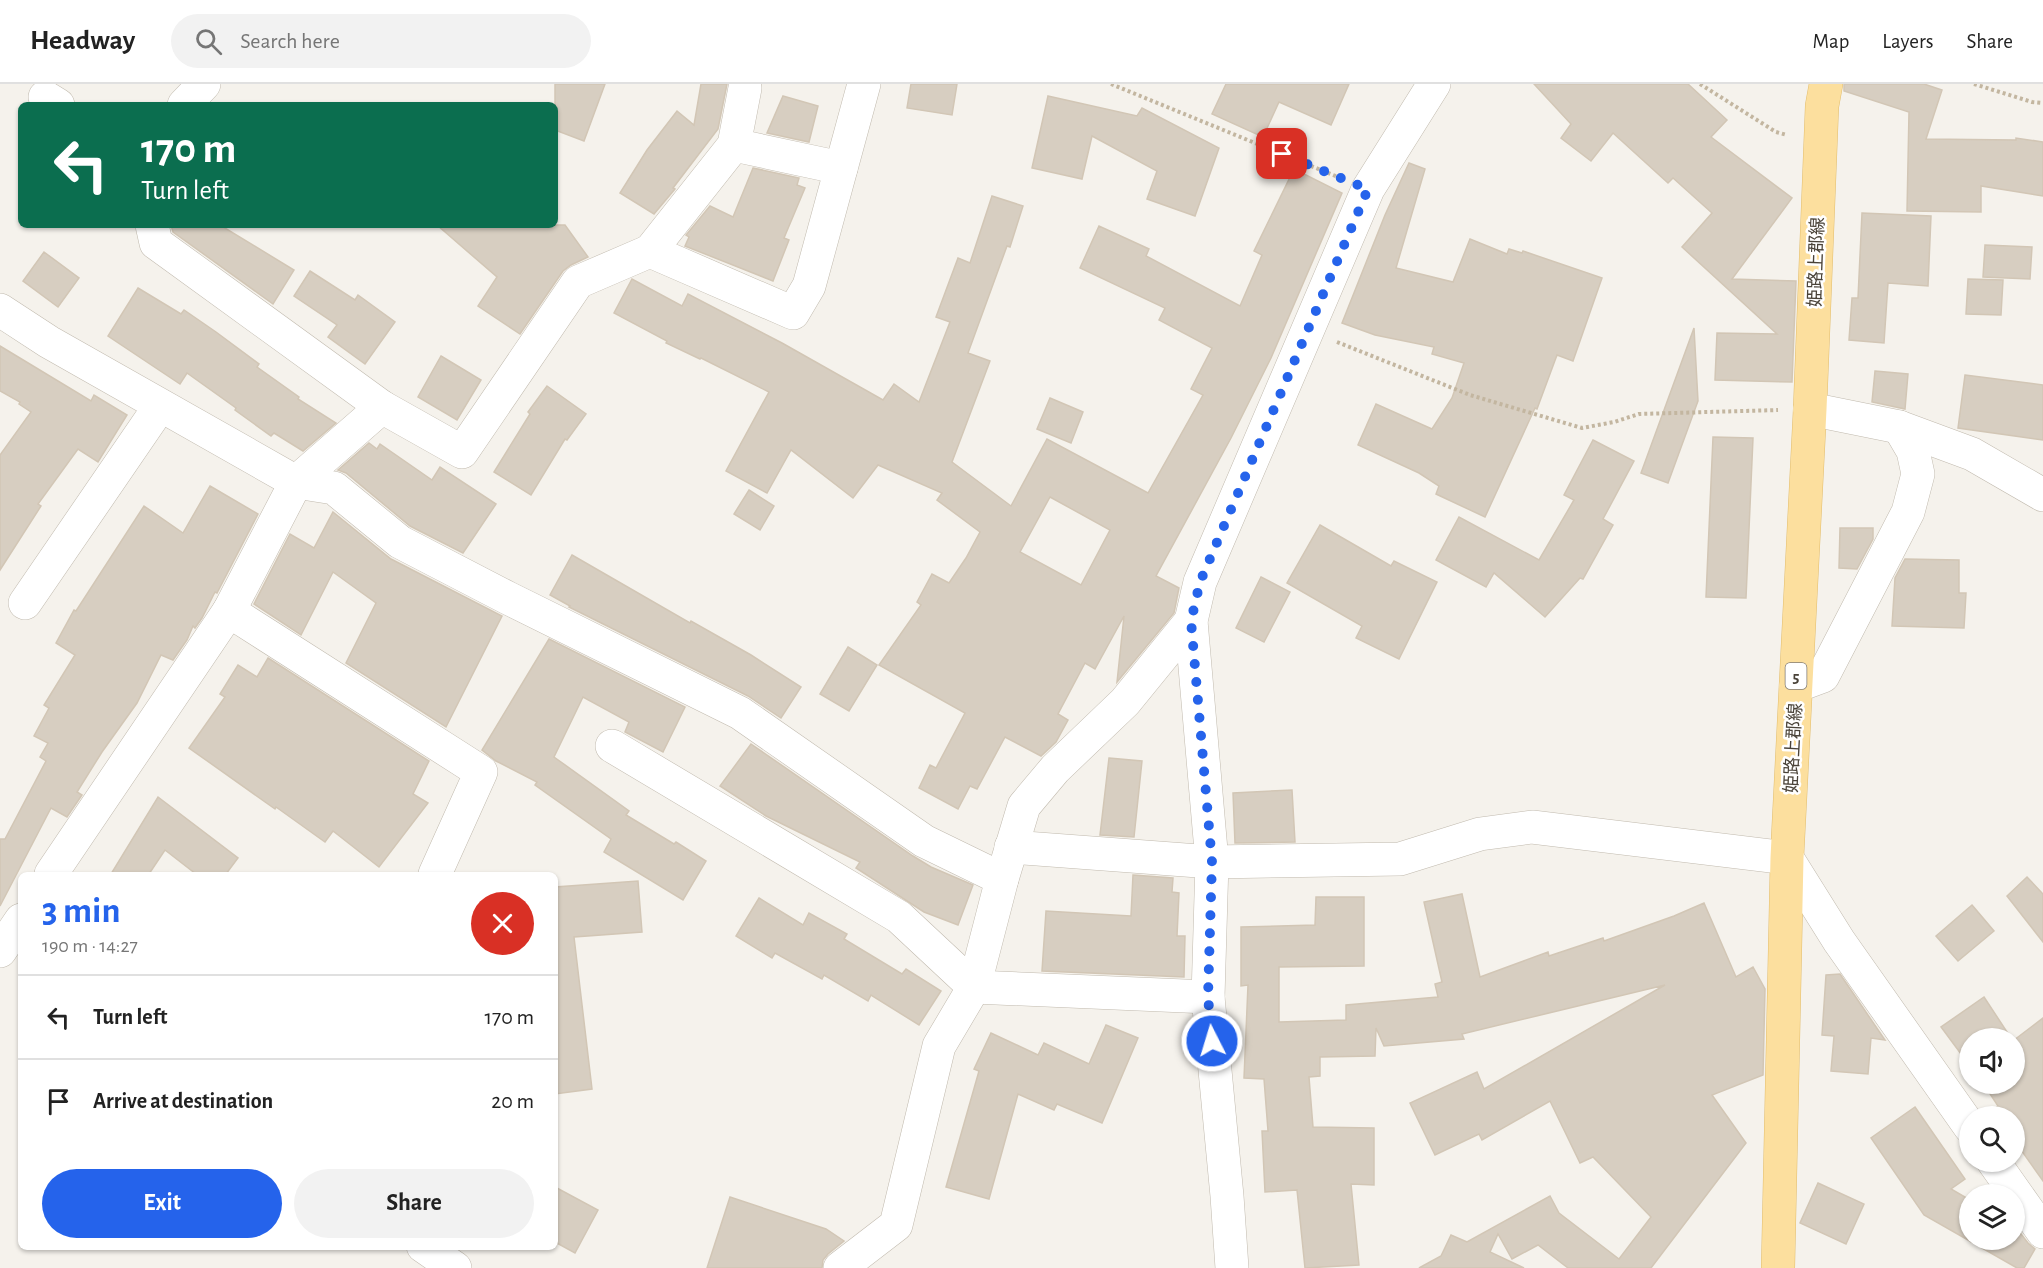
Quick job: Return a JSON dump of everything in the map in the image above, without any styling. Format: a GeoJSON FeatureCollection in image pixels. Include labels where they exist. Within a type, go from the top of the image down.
{"type":"FeatureCollection","features":[{"type":"Feature","properties":{"kind":"main road","name":"姫路上郡線"},"geometry":{"type":"LineString","coordinates":[[1778,1268],[1787,858],[1810,409],[1822,106],[1826,84]]}},
{"type":"Feature","properties":{"kind":"street"},"geometry":{"type":"LineString","coordinates":[[187,102],[204,84]]}},
{"type":"Feature","properties":{"kind":"street"},"geometry":{"type":"LineString","coordinates":[[650,251],[793,313],[809,286],[864,84]]}},
{"type":"Feature","properties":{"kind":"street"},"geometry":{"type":"LineString","coordinates":[[1232,1268],[1208,997],[1212,862],[1191,621],[1200,582],[1368,189],[1434,84]]}},
{"type":"Feature","properties":{"kind":"street"},"geometry":{"type":"LineString","coordinates":[[153,228],[156,243],[382,407],[462,452],[578,282],[650,251],[734,145],[745,88]]}},
{"type":"Feature","properties":{"kind":"street"},"geometry":{"type":"LineString","coordinates":[[734,145],[841,168]]}},
{"type":"Feature","properties":{"kind":"street"},"geometry":{"type":"LineString","coordinates":[[0,310],[49,342],[296,482],[334,488],[400,542],[740,713],[924,841],[1002,879]]}},
{"type":"Feature","properties":{"kind":"street"},"geometry":{"type":"LineString","coordinates":[[25,603],[160,406]]}},
{"type":"Feature","properties":{"kind":"street"},"geometry":{"type":"LineString","coordinates":[[52,872],[229,611],[296,482],[382,407]]}},
{"type":"Feature","properties":{"kind":"street"},"geometry":{"type":"LineString","coordinates":[[1810,409],[1899,427],[1972,454],[2043,495]]}},
{"type":"Feature","properties":{"kind":"street"},"geometry":{"type":"LineString","coordinates":[[1796,686],[1823,676],[1908,512],[1918,474],[1913,451],[1899,427]]}},
{"type":"Feature","properties":{"kind":"street"},"geometry":{"type":"LineString","coordinates":[[229,611],[481,772],[436,872]]}},
{"type":"Feature","properties":{"kind":"street"},"geometry":{"type":"LineString","coordinates":[[840,1268],[896,1225],[939,1046],[974,987],[1024,806],[1055,769],[1125,702],[1191,621]]}},
{"type":"Feature","properties":{"kind":"street"},"geometry":{"type":"LineString","coordinates":[[612,746],[899,916],[974,987],[1208,997]]}},
{"type":"Feature","properties":{"kind":"street"},"geometry":{"type":"LineString","coordinates":[[1011,848],[1212,862],[1400,859],[1480,834],[1532,827],[1787,858],[1839,941],[1959,1111]]}},
{"type":"Feature","properties":{"kind":"street"},"geometry":{"type":"LineString","coordinates":[[0,951],[18,924]]}},
{"type":"Feature","properties":{"kind":"street"},"geometry":{"type":"LineString","coordinates":[[0,956],[18,969]]}},
{"type":"Feature","properties":{"kind":"street"},"geometry":{"type":"LineString","coordinates":[[2001,1172],[2043,1232]]}},
{"type":"Feature","properties":{"kind":"street"},"geometry":{"type":"LineString","coordinates":[[429,1250],[455,1268]]}},
{"type":"Feature","properties":{"kind":"path"},"geometry":{"type":"LineString","coordinates":[[1111,84],[1368,189]]}},
{"type":"Feature","properties":{"kind":"path"},"geometry":{"type":"LineString","coordinates":[[1700,84],[1776,132],[1821,147]]}},
{"type":"Feature","properties":{"kind":"path"},"geometry":{"type":"LineString","coordinates":[[1974,84],[2032,102],[2043,103]]}},
{"type":"Feature","properties":{"kind":"path"},"geometry":{"type":"LineString","coordinates":[[1309,331],[1470,395],[1582,428],[1614,422],[1639,414],[1810,409]]}},
{"type":"Feature","properties":{"kind":"building"},"geometry":{"type":"Polygon","coordinates":[[[555,84],[605,84],[584,141],[558,131],[558,102],[555,102],[555,84]]]}},
{"type":"Feature","properties":{"kind":"building"},"geometry":{"type":"Polygon","coordinates":[[[701,84],[727,84],[718,129],[654,214],[620,193],[647,150],[677,111],[694,125],[701,84]]]}},
{"type":"Feature","properties":{"kind":"building"},"geometry":{"type":"Polygon","coordinates":[[[911,84],[957,84],[952,115],[907,108],[911,84]]]}},
{"type":"Feature","properties":{"kind":"building"},"geometry":{"type":"Polygon","coordinates":[[[1226,84],[1349,84],[1331,125],[1279,102],[1263,137],[1212,114],[1226,84]]]}},
{"type":"Feature","properties":{"kind":"building"},"geometry":{"type":"Polygon","coordinates":[[[1534,84],[1688,84],[1727,120],[1711,137],[1792,198],[1732,279],[1796,281],[1792,382],[1715,380],[1717,333],[1777,334],[1682,247],[1712,213],[1673,178],[1668,183],[1613,133],[1591,161],[1561,138],[1571,124],[1534,84]]]}},
{"type":"Feature","properties":{"kind":"building"},"geometry":{"type":"Polygon","coordinates":[[[1844,84],[1924,84],[1942,90],[1926,139],[2016,140],[2016,138],[2043,142],[2043,196],[1981,186],[1981,212],[1907,211],[1909,112],[1844,91],[1844,84]]]}},
{"type":"Feature","properties":{"kind":"building"},"geometry":{"type":"Polygon","coordinates":[[[783,96],[818,106],[809,142],[767,133],[783,96]]]}},
{"type":"Feature","properties":{"kind":"building"},"geometry":{"type":"Polygon","coordinates":[[[1048,96],[1137,116],[1142,108],[1219,148],[1195,216],[1147,199],[1157,171],[1092,136],[1082,179],[1032,168],[1048,96]]]}},
{"type":"Feature","properties":{"kind":"building"},"geometry":{"type":"Polygon","coordinates":[[[1409,163],[1425,169],[1396,268],[1453,282],[1470,239],[1507,254],[1509,249],[1522,253],[1523,251],[1602,278],[1573,361],[1557,355],[1537,409],[1535,408],[1485,517],[1436,494],[1439,486],[1419,473],[1358,445],[1376,404],[1432,429],[1452,398],[1464,363],[1432,354],[1434,347],[1375,335],[1342,323],[1385,215],[1409,163]]]}},
{"type":"Feature","properties":{"kind":"building"},"geometry":{"type":"Polygon","coordinates":[[[753,168],[799,178],[797,185],[805,188],[784,238],[789,240],[773,281],[685,246],[689,237],[686,235],[710,206],[733,217],[753,168]]]}},
{"type":"Feature","properties":{"kind":"building"},"geometry":{"type":"Polygon","coordinates":[[[1294,169],[1342,193],[1271,358],[1231,438],[1156,576],[1179,588],[1174,613],[1117,682],[1124,616],[1095,669],[1085,663],[1058,714],[1068,720],[1056,742],[1041,756],[1005,737],[977,789],[970,786],[958,809],[919,788],[930,765],[936,768],[965,713],[879,665],[921,605],[917,602],[932,574],[949,583],[980,532],[937,500],[942,493],[878,465],[853,498],[791,450],[767,493],[726,471],[769,392],[666,343],[667,341],[614,313],[632,279],[682,306],[688,294],[782,343],[883,400],[894,384],[919,402],[950,322],[936,317],[958,258],[970,263],[992,196],[1023,206],[1010,247],[1007,246],[968,353],[990,361],[952,462],[1011,506],[1047,439],[1148,493],[1203,395],[1191,389],[1212,348],[1159,320],[1165,308],[1080,268],[1099,226],[1149,249],[1146,256],[1240,306],[1262,255],[1254,251],[1294,169]],[[1050,497],[1020,552],[1081,585],[1110,530],[1050,497]]]}},
{"type":"Feature","properties":{"kind":"building"},"geometry":{"type":"Polygon","coordinates":[[[1862,213],[1931,216],[1928,286],[1888,283],[1884,343],[1849,340],[1852,298],[1858,298],[1862,213]]]}},
{"type":"Feature","properties":{"kind":"building"},"geometry":{"type":"Polygon","coordinates":[[[558,225],[565,225],[588,257],[563,271],[520,334],[478,306],[497,277],[440,228],[558,228],[558,225]]]}},
{"type":"Feature","properties":{"kind":"building"},"geometry":{"type":"Polygon","coordinates":[[[172,228],[225,228],[294,270],[273,304],[173,232],[172,228]]]}},
{"type":"Feature","properties":{"kind":"building"},"geometry":{"type":"Polygon","coordinates":[[[1985,245],[2032,247],[2030,279],[1983,277],[1985,245]]]}},
{"type":"Feature","properties":{"kind":"building"},"geometry":{"type":"Polygon","coordinates":[[[44,252],[79,278],[58,307],[23,281],[44,252]]]}},
{"type":"Feature","properties":{"kind":"building"},"geometry":{"type":"Polygon","coordinates":[[[310,271],[355,300],[358,295],[395,322],[365,364],[328,337],[337,325],[294,296],[310,271]]]}},
{"type":"Feature","properties":{"kind":"building"},"geometry":{"type":"Polygon","coordinates":[[[1968,279],[2003,280],[2001,315],[1966,314],[1968,279]]]}},
{"type":"Feature","properties":{"kind":"building"},"geometry":{"type":"Polygon","coordinates":[[[138,288],[181,314],[184,310],[259,364],[257,367],[299,397],[298,399],[336,423],[303,451],[274,433],[271,436],[187,373],[180,384],[108,336],[138,288]]]}},
{"type":"Feature","properties":{"kind":"building"},"geometry":{"type":"Polygon","coordinates":[[[1694,328],[1698,401],[1668,483],[1641,473],[1694,328]]]}},
{"type":"Feature","properties":{"kind":"building"},"geometry":{"type":"Polygon","coordinates":[[[0,346],[91,401],[94,395],[127,415],[98,462],[78,449],[38,504],[41,506],[0,570],[0,455],[31,412],[19,404],[20,402],[0,391],[0,346]]]}},
{"type":"Feature","properties":{"kind":"building"},"geometry":{"type":"Polygon","coordinates":[[[441,356],[481,380],[457,420],[418,397],[441,356]]]}},
{"type":"Feature","properties":{"kind":"building"},"geometry":{"type":"Polygon","coordinates":[[[1875,371],[1908,374],[1905,409],[1872,402],[1875,371]]]}},
{"type":"Feature","properties":{"kind":"building"},"geometry":{"type":"Polygon","coordinates":[[[1965,375],[2043,385],[2043,440],[1958,428],[1965,375]]]}},
{"type":"Feature","properties":{"kind":"building"},"geometry":{"type":"Polygon","coordinates":[[[547,386],[586,414],[567,440],[565,439],[531,495],[494,472],[530,414],[528,412],[547,386]]]}},
{"type":"Feature","properties":{"kind":"building"},"geometry":{"type":"Polygon","coordinates":[[[1050,398],[1083,412],[1071,443],[1037,429],[1050,398]]]}},
{"type":"Feature","properties":{"kind":"building"},"geometry":{"type":"Polygon","coordinates":[[[1713,437],[1753,438],[1746,598],[1706,597],[1713,437]]]}},
{"type":"Feature","properties":{"kind":"building"},"geometry":{"type":"Polygon","coordinates":[[[1593,440],[1634,461],[1603,519],[1613,525],[1583,579],[1580,578],[1545,617],[1494,573],[1486,587],[1436,560],[1459,517],[1539,560],[1574,500],[1564,495],[1593,440]]]}},
{"type":"Feature","properties":{"kind":"building"},"geometry":{"type":"Polygon","coordinates":[[[369,443],[377,449],[380,444],[432,480],[440,467],[496,504],[463,553],[410,526],[346,473],[338,470],[369,443]]]}},
{"type":"Feature","properties":{"kind":"building"},"geometry":{"type":"Polygon","coordinates":[[[210,486],[258,514],[202,618],[195,628],[193,626],[187,640],[173,660],[161,655],[137,703],[77,792],[82,795],[67,817],[51,808],[0,906],[0,839],[5,839],[46,761],[40,757],[48,743],[34,736],[49,708],[44,705],[75,655],[56,643],[74,610],[76,611],[144,506],[183,533],[210,486]]]}},
{"type":"Feature","properties":{"kind":"building"},"geometry":{"type":"Polygon","coordinates":[[[749,490],[774,506],[760,530],[734,514],[749,490]]]}},
{"type":"Feature","properties":{"kind":"building"},"geometry":{"type":"Polygon","coordinates":[[[333,512],[391,559],[502,616],[446,727],[346,663],[376,603],[333,572],[301,635],[254,604],[290,534],[314,548],[333,512]]]}},
{"type":"Feature","properties":{"kind":"building"},"geometry":{"type":"Polygon","coordinates":[[[1320,525],[1391,566],[1394,561],[1437,582],[1399,659],[1356,638],[1362,626],[1287,583],[1320,525]]]}},
{"type":"Feature","properties":{"kind":"building"},"geometry":{"type":"Polygon","coordinates":[[[1840,528],[1873,528],[1873,539],[1857,569],[1839,568],[1840,528]]]}},
{"type":"Feature","properties":{"kind":"building"},"geometry":{"type":"Polygon","coordinates":[[[572,555],[690,623],[691,621],[751,655],[801,687],[781,718],[748,696],[569,607],[550,595],[572,555]]]}},
{"type":"Feature","properties":{"kind":"building"},"geometry":{"type":"Polygon","coordinates":[[[1905,559],[1959,560],[1959,593],[1966,593],[1964,628],[1892,626],[1895,578],[1905,559]]]}},
{"type":"Feature","properties":{"kind":"building"},"geometry":{"type":"Polygon","coordinates":[[[1261,577],[1290,592],[1264,642],[1236,628],[1261,577]]]}},
{"type":"Feature","properties":{"kind":"building"},"geometry":{"type":"Polygon","coordinates":[[[549,639],[685,707],[663,752],[625,732],[629,722],[583,697],[554,757],[629,811],[626,815],[706,861],[683,900],[604,852],[611,839],[535,785],[537,782],[496,761],[482,750],[549,639]]]}},
{"type":"Feature","properties":{"kind":"building"},"geometry":{"type":"Polygon","coordinates":[[[848,647],[877,665],[849,711],[820,694],[848,647]]]}},
{"type":"Feature","properties":{"kind":"building"},"geometry":{"type":"Polygon","coordinates":[[[268,658],[429,761],[413,794],[428,803],[379,867],[333,831],[325,842],[189,748],[225,697],[220,694],[238,665],[257,677],[268,658]]]}},
{"type":"Feature","properties":{"kind":"building"},"geometry":{"type":"Polygon","coordinates":[[[751,744],[913,856],[931,867],[973,885],[958,925],[924,912],[856,868],[860,862],[766,816],[720,786],[751,744]]]}},
{"type":"Feature","properties":{"kind":"building"},"geometry":{"type":"Polygon","coordinates":[[[1109,758],[1142,761],[1134,837],[1100,835],[1109,758]]]}},
{"type":"Feature","properties":{"kind":"building"},"geometry":{"type":"Polygon","coordinates":[[[1292,790],[1295,842],[1235,843],[1233,793],[1292,790]]]}},
{"type":"Feature","properties":{"kind":"building"},"geometry":{"type":"Polygon","coordinates":[[[158,797],[238,858],[228,872],[193,872],[165,850],[150,872],[112,872],[158,797]]]}},
{"type":"Feature","properties":{"kind":"building"},"geometry":{"type":"Polygon","coordinates":[[[1133,875],[1173,878],[1172,892],[1179,893],[1177,936],[1185,936],[1184,977],[1042,971],[1046,911],[1131,916],[1133,875]]]}},
{"type":"Feature","properties":{"kind":"building"},"geometry":{"type":"Polygon","coordinates":[[[2027,877],[2043,894],[2043,942],[2007,896],[2027,877]]]}},
{"type":"Feature","properties":{"kind":"building"},"geometry":{"type":"Polygon","coordinates":[[[638,881],[642,932],[574,937],[592,1089],[558,1094],[558,887],[638,881]]]}},
{"type":"Feature","properties":{"kind":"building"},"geometry":{"type":"Polygon","coordinates":[[[1462,894],[1480,977],[1548,952],[1549,956],[1603,938],[1604,941],[1704,903],[1736,977],[1753,967],[1765,989],[1763,1075],[1712,1095],[1746,1143],[1651,1268],[1568,1268],[1538,1245],[1512,1259],[1498,1234],[1490,1252],[1524,1268],[1419,1268],[1441,1256],[1451,1235],[1467,1242],[1550,1196],[1559,1213],[1619,1259],[1651,1217],[1593,1157],[1580,1163],[1550,1101],[1482,1140],[1479,1134],[1435,1155],[1410,1103],[1477,1072],[1484,1089],[1665,985],[1462,1034],[1464,1039],[1384,1046],[1376,1028],[1375,1056],[1320,1057],[1320,1076],[1309,1077],[1313,1127],[1374,1128],[1374,1185],[1351,1184],[1359,1265],[1305,1268],[1297,1190],[1265,1192],[1262,1131],[1268,1131],[1264,1079],[1244,1078],[1248,985],[1241,986],[1241,927],[1315,925],[1316,897],[1364,897],[1364,966],[1279,967],[1279,1022],[1346,1020],[1346,1005],[1438,997],[1435,984],[1442,982],[1424,902],[1462,894]]]}},
{"type":"Feature","properties":{"kind":"building"},"geometry":{"type":"Polygon","coordinates":[[[759,898],[803,925],[809,913],[847,934],[844,939],[902,974],[906,969],[941,991],[919,1025],[871,995],[868,1001],[824,975],[822,979],[775,953],[772,958],[736,936],[759,898]]]}},
{"type":"Feature","properties":{"kind":"building"},"geometry":{"type":"Polygon","coordinates":[[[1972,905],[1994,931],[1958,961],[1936,936],[1972,905]]]}},
{"type":"Feature","properties":{"kind":"building"},"geometry":{"type":"Polygon","coordinates":[[[1840,974],[1885,1040],[1871,1038],[1868,1074],[1831,1071],[1834,1036],[1822,1035],[1826,975],[1840,974]]]}},
{"type":"Feature","properties":{"kind":"building"},"geometry":{"type":"Polygon","coordinates":[[[1984,997],[2004,1028],[1959,1028],[1959,1051],[1941,1027],[1984,997]]]}},
{"type":"Feature","properties":{"kind":"building"},"geometry":{"type":"Polygon","coordinates":[[[2043,1018],[2043,1181],[2025,1156],[2025,1106],[1998,1106],[1990,1094],[2025,1094],[2025,1032],[2043,1018]]]}},
{"type":"Feature","properties":{"kind":"building"},"geometry":{"type":"Polygon","coordinates":[[[1106,1025],[1138,1038],[1102,1123],[1057,1104],[1054,1110],[1018,1094],[989,1199],[946,1187],[979,1071],[974,1069],[991,1033],[1038,1055],[1044,1043],[1089,1064],[1106,1025]]]}},
{"type":"Feature","properties":{"kind":"building"},"geometry":{"type":"Polygon","coordinates":[[[1915,1107],[1965,1179],[1951,1189],[1959,1194],[1959,1235],[1924,1215],[1871,1138],[1915,1107]]]}},
{"type":"Feature","properties":{"kind":"building"},"geometry":{"type":"Polygon","coordinates":[[[1818,1183],[1864,1204],[1846,1244],[1800,1223],[1818,1183]]]}},
{"type":"Feature","properties":{"kind":"building"},"geometry":{"type":"Polygon","coordinates":[[[558,1189],[598,1210],[575,1253],[558,1244],[558,1189]]]}},
{"type":"Feature","properties":{"kind":"building"},"geometry":{"type":"Polygon","coordinates":[[[730,1197],[826,1229],[844,1241],[823,1260],[822,1268],[707,1268],[730,1197]]]}},
{"type":"Feature","properties":{"kind":"building"},"geometry":{"type":"Polygon","coordinates":[[[2025,1239],[2035,1249],[2024,1268],[2017,1268],[1985,1250],[2025,1250],[2025,1239]]]}},
{"type":"Feature","properties":{"kind":"route"},"geometry":{"type":"LineString","coordinates":[[1212,1041],[1208,997],[1212,862],[1191,621],[1200,582],[1368,189],[1282,154]]}}]}
